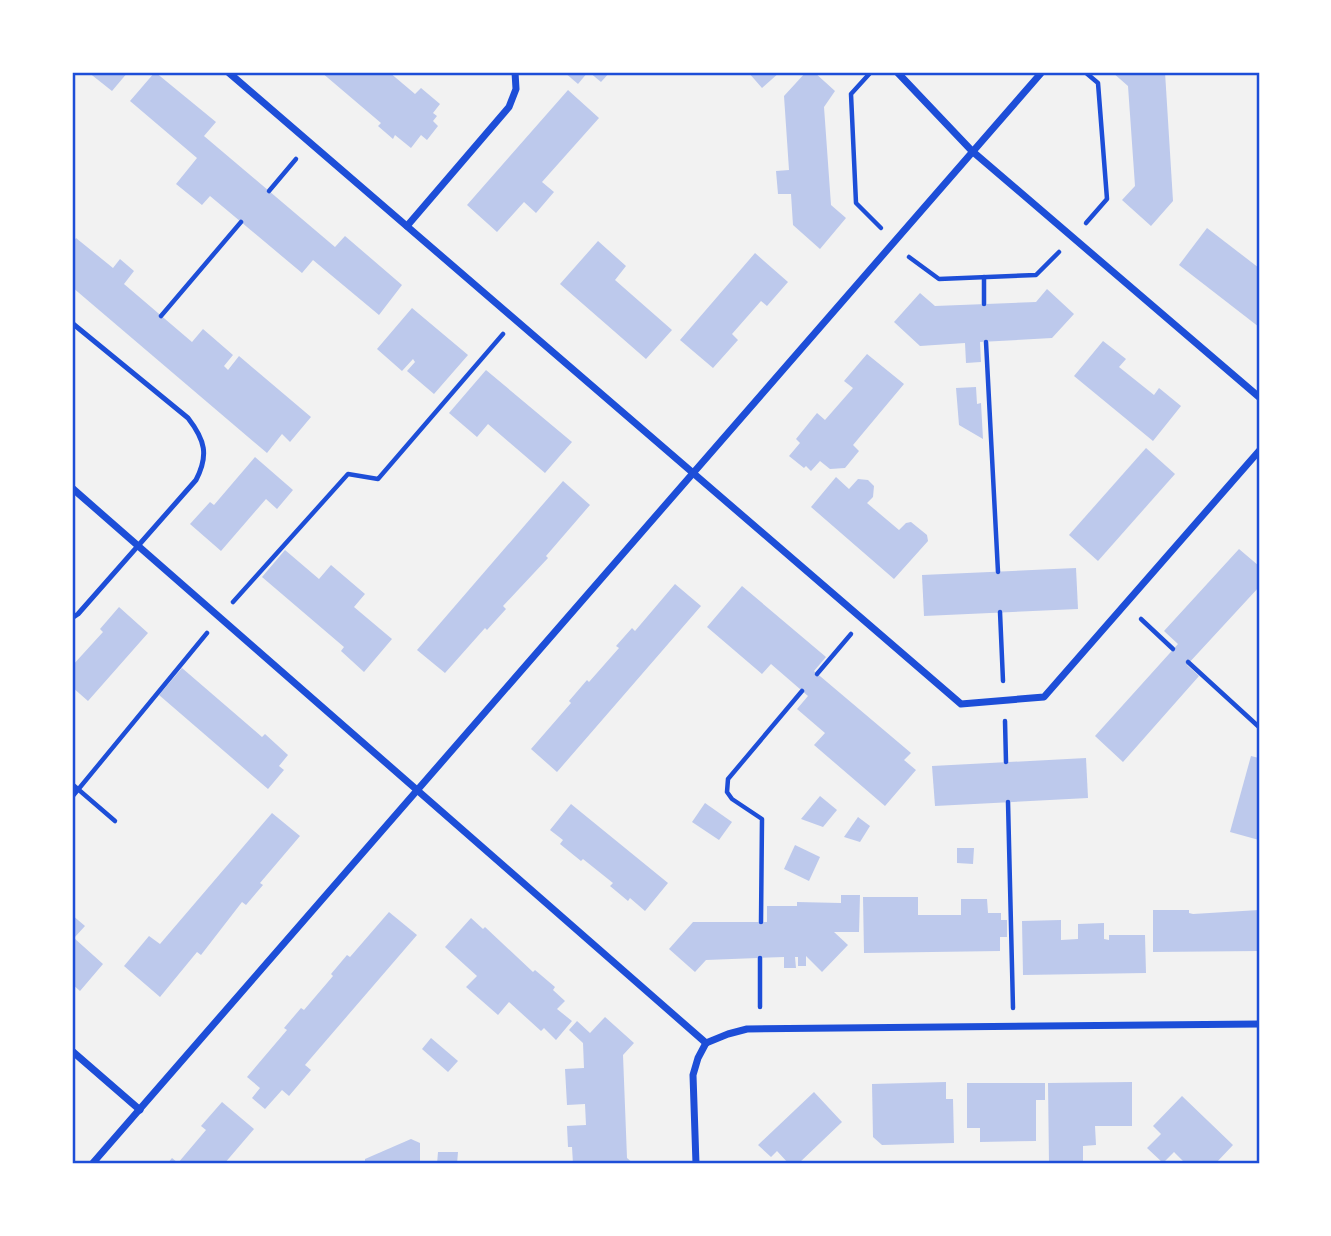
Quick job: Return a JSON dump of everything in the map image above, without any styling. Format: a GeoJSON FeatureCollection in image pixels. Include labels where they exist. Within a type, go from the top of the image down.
{"type":"FeatureCollection","features":[{"type":"Feature","properties":{"kind":"street"},"geometry":{"type":"LineString","coordinates":[[228,72],[961,704],[1044,697],[1259,451]]}},
{"type":"Feature","properties":{"kind":"street"},"geometry":{"type":"LineString","coordinates":[[407,226],[509,107],[516,89],[515,72]]}},
{"type":"Feature","properties":{"kind":"street"},"geometry":{"type":"LineString","coordinates":[[897,72],[972,151],[1259,397]]}},
{"type":"Feature","properties":{"kind":"street"},"geometry":{"type":"LineString","coordinates":[[92,1164],[1042,72]]}},
{"type":"Feature","properties":{"kind":"street"},"geometry":{"type":"LineString","coordinates":[[72,488],[706,1043]]}},
{"type":"Feature","properties":{"kind":"street"},"geometry":{"type":"LineString","coordinates":[[696,1164],[693,1075],[706,1043],[728,1034],[759,1029],[1259,1024]]}},
{"type":"Feature","properties":{"kind":"street"},"geometry":{"type":"LineString","coordinates":[[72,1051],[140,1111]]}},
{"type":"Feature","properties":{"kind":"lane"},"geometry":{"type":"LineString","coordinates":[[72,323],[188,418],[199,432],[204,446],[203,465],[196,480],[72,618]]}},
{"type":"Feature","properties":{"kind":"path"},"geometry":{"type":"LineString","coordinates":[[871,72],[851,94],[856,203],[893,242],[939,279],[1036,275],[1074,238],[1107,199],[1098,83],[1085,72]]}},
{"type":"Feature","properties":{"kind":"path"},"geometry":{"type":"LineString","coordinates":[[269,191],[311,143]]}},
{"type":"Feature","properties":{"kind":"path"},"geometry":{"type":"LineString","coordinates":[[161,316],[241,222]]}},
{"type":"Feature","properties":{"kind":"path"},"geometry":{"type":"LineString","coordinates":[[984,277],[984,304]]}},
{"type":"Feature","properties":{"kind":"path"},"geometry":{"type":"LineString","coordinates":[[72,797],[220,617],[348,474],[378,479],[515,320]]}},
{"type":"Feature","properties":{"kind":"path"},"geometry":{"type":"LineString","coordinates":[[986,342],[998,572]]}},
{"type":"Feature","properties":{"kind":"path"},"geometry":{"type":"LineString","coordinates":[[1125,605],[1173,649]]}},
{"type":"Feature","properties":{"kind":"path"},"geometry":{"type":"LineString","coordinates":[[1000,612],[1006,762]]}},
{"type":"Feature","properties":{"kind":"path"},"geometry":{"type":"LineString","coordinates":[[817,674],[852,634]]}},
{"type":"Feature","properties":{"kind":"path"},"geometry":{"type":"LineString","coordinates":[[1188,663],[1259,727]]}},
{"type":"Feature","properties":{"kind":"path"},"geometry":{"type":"LineString","coordinates":[[761,922],[762,819],[732,799],[727,792],[728,779],[802,691]]}},
{"type":"Feature","properties":{"kind":"path"},"geometry":{"type":"LineString","coordinates":[[72,784],[115,821]]}},
{"type":"Feature","properties":{"kind":"path"},"geometry":{"type":"LineString","coordinates":[[1008,802],[1013,1026]]}},
{"type":"Feature","properties":{"kind":"path"},"geometry":{"type":"LineString","coordinates":[[759,1029],[760,958]]}},
{"type":"Feature","properties":{"kind":"building"},"geometry":{"type":"Polygon","coordinates":[[[88,72],[128,72],[112,91],[88,72]]]}},
{"type":"Feature","properties":{"kind":"building"},"geometry":{"type":"Polygon","coordinates":[[[155,72],[216,122],[204,136],[335,247],[345,236],[402,285],[379,315],[313,260],[302,273],[210,196],[202,205],[176,184],[197,158],[130,101],[155,72]]]}},
{"type":"Feature","properties":{"kind":"building"},"geometry":{"type":"Polygon","coordinates":[[[321,72],[389,72],[415,94],[421,88],[440,104],[433,113],[437,116],[433,121],[438,126],[427,140],[421,135],[411,148],[395,135],[393,139],[378,126],[381,123],[321,72]]]}},
{"type":"Feature","properties":{"kind":"building"},"geometry":{"type":"Polygon","coordinates":[[[564,72],[588,72],[578,84],[564,72]]]}},
{"type":"Feature","properties":{"kind":"building"},"geometry":{"type":"Polygon","coordinates":[[[589,72],[610,72],[601,82],[589,72]]]}},
{"type":"Feature","properties":{"kind":"building"},"geometry":{"type":"Polygon","coordinates":[[[748,72],[780,72],[762,88],[748,72]]]}},
{"type":"Feature","properties":{"kind":"building"},"geometry":{"type":"Polygon","coordinates":[[[806,72],[814,72],[835,91],[824,107],[831,205],[846,218],[820,249],[793,225],[791,194],[778,194],[776,171],[789,170],[784,96],[806,72]]]}},
{"type":"Feature","properties":{"kind":"building"},"geometry":{"type":"Polygon","coordinates":[[[1112,72],[1165,72],[1173,201],[1151,226],[1122,200],[1135,186],[1128,86],[1112,72]]]}},
{"type":"Feature","properties":{"kind":"building"},"geometry":{"type":"Polygon","coordinates":[[[568,90],[599,118],[542,182],[554,192],[536,213],[524,202],[497,232],[467,205],[568,90]]]}},
{"type":"Feature","properties":{"kind":"building"},"geometry":{"type":"Polygon","coordinates":[[[1207,228],[1259,268],[1259,327],[1179,265],[1207,228]]]}},
{"type":"Feature","properties":{"kind":"building"},"geometry":{"type":"Polygon","coordinates":[[[72,238],[74,241],[76,238],[113,268],[120,259],[134,271],[124,284],[192,342],[203,329],[233,355],[224,366],[228,370],[239,356],[311,417],[290,442],[282,434],[267,453],[72,287],[72,238]]]}},
{"type":"Feature","properties":{"kind":"building"},"geometry":{"type":"Polygon","coordinates":[[[598,241],[626,266],[615,280],[672,330],[646,359],[560,284],[598,241]]]}},
{"type":"Feature","properties":{"kind":"building"},"geometry":{"type":"Polygon","coordinates":[[[755,253],[788,282],[767,306],[761,301],[732,334],[738,340],[713,368],[680,340],[755,253]]]}},
{"type":"Feature","properties":{"kind":"building"},"geometry":{"type":"Polygon","coordinates":[[[1047,289],[1074,314],[1052,338],[980,342],[981,362],[966,363],[965,343],[920,346],[894,322],[920,293],[935,306],[1036,302],[1047,289]]]}},
{"type":"Feature","properties":{"kind":"building"},"geometry":{"type":"Polygon","coordinates":[[[412,308],[468,355],[434,394],[407,371],[415,362],[413,359],[402,371],[377,349],[412,308]]]}},
{"type":"Feature","properties":{"kind":"building"},"geometry":{"type":"Polygon","coordinates":[[[1103,341],[1126,359],[1119,367],[1154,395],[1159,388],[1181,406],[1153,441],[1074,376],[1103,341]]]}},
{"type":"Feature","properties":{"kind":"building"},"geometry":{"type":"Polygon","coordinates":[[[867,354],[904,384],[853,445],[859,451],[845,468],[830,469],[820,461],[811,471],[806,466],[804,468],[789,456],[800,443],[796,439],[817,413],[825,420],[853,388],[844,381],[867,354]]]}},
{"type":"Feature","properties":{"kind":"building"},"geometry":{"type":"Polygon","coordinates":[[[486,370],[572,442],[545,473],[488,424],[477,437],[449,413],[486,370]]]}},
{"type":"Feature","properties":{"kind":"building"},"geometry":{"type":"Polygon","coordinates":[[[976,387],[977,404],[981,403],[983,439],[959,425],[956,388],[976,387]]]}},
{"type":"Feature","properties":{"kind":"building"},"geometry":{"type":"Polygon","coordinates":[[[1146,448],[1175,474],[1098,561],[1069,535],[1146,448]]]}},
{"type":"Feature","properties":{"kind":"building"},"geometry":{"type":"Polygon","coordinates":[[[255,457],[293,490],[277,509],[266,499],[221,551],[190,524],[210,502],[214,505],[255,457]]]}},
{"type":"Feature","properties":{"kind":"building"},"geometry":{"type":"Polygon","coordinates":[[[836,477],[849,489],[858,479],[868,480],[874,486],[873,497],[867,503],[899,530],[911,522],[927,535],[928,541],[894,579],[811,507],[836,477]]]}},
{"type":"Feature","properties":{"kind":"building"},"geometry":{"type":"Polygon","coordinates":[[[563,481],[590,505],[546,556],[548,558],[503,606],[506,609],[445,673],[417,650],[563,481]]]}},
{"type":"Feature","properties":{"kind":"building"},"geometry":{"type":"Polygon","coordinates":[[[1239,549],[1259,566],[1259,587],[1187,665],[1199,676],[1123,762],[1095,736],[1178,644],[1164,631],[1239,549]]]}},
{"type":"Feature","properties":{"kind":"building"},"geometry":{"type":"Polygon","coordinates":[[[285,550],[319,579],[331,565],[365,594],[354,607],[392,639],[364,672],[341,651],[344,647],[262,577],[285,550]]]}},
{"type":"Feature","properties":{"kind":"building"},"geometry":{"type":"Polygon","coordinates":[[[1076,568],[1078,609],[924,616],[922,575],[1076,568]]]}},
{"type":"Feature","properties":{"kind":"building"},"geometry":{"type":"Polygon","coordinates":[[[675,584],[701,606],[557,772],[531,749],[587,680],[589,682],[619,648],[616,646],[632,628],[635,631],[675,584]]]}},
{"type":"Feature","properties":{"kind":"building"},"geometry":{"type":"Polygon","coordinates":[[[742,586],[826,657],[814,671],[911,753],[904,760],[916,770],[885,806],[814,745],[825,733],[797,709],[808,696],[771,664],[762,674],[707,627],[742,586]]]}},
{"type":"Feature","properties":{"kind":"building"},"geometry":{"type":"Polygon","coordinates":[[[119,607],[148,633],[88,701],[72,687],[72,666],[103,632],[100,629],[119,607]]]}},
{"type":"Feature","properties":{"kind":"building"},"geometry":{"type":"Polygon","coordinates":[[[182,668],[262,737],[265,734],[288,755],[279,766],[284,770],[268,789],[159,695],[182,668]]]}},
{"type":"Feature","properties":{"kind":"building"},"geometry":{"type":"Polygon","coordinates":[[[1251,756],[1259,758],[1259,840],[1230,832],[1251,756]]]}},
{"type":"Feature","properties":{"kind":"building"},"geometry":{"type":"Polygon","coordinates":[[[1086,758],[1088,798],[935,806],[932,766],[1086,758]]]}},
{"type":"Feature","properties":{"kind":"building"},"geometry":{"type":"Polygon","coordinates":[[[820,796],[837,810],[823,827],[801,819],[820,796]]]}},
{"type":"Feature","properties":{"kind":"building"},"geometry":{"type":"Polygon","coordinates":[[[705,803],[732,822],[719,840],[692,822],[705,803]]]}},
{"type":"Feature","properties":{"kind":"building"},"geometry":{"type":"Polygon","coordinates":[[[571,804],[668,883],[645,911],[630,898],[628,901],[610,886],[613,883],[560,844],[563,840],[550,830],[571,804]]]}},
{"type":"Feature","properties":{"kind":"building"},"geometry":{"type":"Polygon","coordinates":[[[272,813],[300,836],[260,883],[263,885],[246,905],[242,902],[201,955],[197,952],[160,997],[124,966],[149,936],[160,944],[272,813]]]}},
{"type":"Feature","properties":{"kind":"building"},"geometry":{"type":"Polygon","coordinates":[[[858,817],[870,826],[860,842],[844,837],[858,817]]]}},
{"type":"Feature","properties":{"kind":"building"},"geometry":{"type":"Polygon","coordinates":[[[795,845],[820,857],[809,881],[784,869],[795,845]]]}},
{"type":"Feature","properties":{"kind":"building"},"geometry":{"type":"Polygon","coordinates":[[[957,848],[974,848],[973,864],[957,863],[957,848]]]}},
{"type":"Feature","properties":{"kind":"building"},"geometry":{"type":"Polygon","coordinates":[[[841,895],[860,895],[859,932],[834,932],[848,945],[822,972],[806,956],[806,966],[798,966],[798,957],[795,957],[796,968],[784,968],[784,957],[706,960],[695,972],[669,949],[693,922],[767,922],[767,906],[797,906],[797,902],[841,903],[841,895]]]}},
{"type":"Feature","properties":{"kind":"building"},"geometry":{"type":"Polygon","coordinates":[[[863,897],[918,897],[918,915],[961,915],[961,899],[987,899],[988,913],[1001,913],[1001,920],[1007,920],[1007,937],[1000,937],[1000,951],[864,953],[863,897]]]}},
{"type":"Feature","properties":{"kind":"building"},"geometry":{"type":"Polygon","coordinates":[[[1153,910],[1189,910],[1189,913],[1193,914],[1259,910],[1259,951],[1153,952],[1153,910]]]}},
{"type":"Feature","properties":{"kind":"building"},"geometry":{"type":"Polygon","coordinates":[[[389,912],[417,935],[305,1065],[311,1070],[289,1096],[282,1090],[265,1109],[252,1098],[260,1088],[247,1077],[287,1030],[284,1028],[301,1008],[304,1010],[347,955],[350,957],[389,912]]]}},
{"type":"Feature","properties":{"kind":"building"},"geometry":{"type":"Polygon","coordinates":[[[72,915],[85,926],[74,938],[103,964],[80,991],[72,984],[72,915]]]}},
{"type":"Feature","properties":{"kind":"building"},"geometry":{"type":"Polygon","coordinates":[[[471,918],[483,929],[485,927],[533,972],[535,970],[555,987],[553,990],[565,1001],[557,1009],[572,1021],[556,1040],[544,1028],[541,1031],[509,1002],[498,1015],[466,987],[477,976],[445,947],[471,918]]]}},
{"type":"Feature","properties":{"kind":"building"},"geometry":{"type":"Polygon","coordinates":[[[1061,920],[1061,940],[1078,939],[1078,924],[1104,923],[1104,939],[1109,940],[1109,935],[1145,935],[1146,973],[1023,975],[1022,921],[1061,920]]]}},
{"type":"Feature","properties":{"kind":"building"},"geometry":{"type":"Polygon","coordinates":[[[605,1017],[634,1043],[623,1055],[627,1158],[634,1164],[573,1164],[572,1147],[568,1147],[567,1126],[586,1125],[585,1104],[567,1105],[565,1069],[584,1068],[583,1043],[569,1030],[577,1021],[590,1033],[605,1017]]]}},
{"type":"Feature","properties":{"kind":"building"},"geometry":{"type":"Polygon","coordinates":[[[431,1038],[458,1061],[448,1072],[422,1049],[431,1038]]]}},
{"type":"Feature","properties":{"kind":"building"},"geometry":{"type":"Polygon","coordinates":[[[946,1082],[946,1099],[953,1099],[954,1143],[882,1145],[873,1137],[872,1084],[946,1082]]]}},
{"type":"Feature","properties":{"kind":"building"},"geometry":{"type":"Polygon","coordinates":[[[1132,1082],[1132,1126],[1095,1126],[1096,1145],[1083,1146],[1083,1164],[1049,1164],[1048,1083],[1132,1082]]]}},
{"type":"Feature","properties":{"kind":"building"},"geometry":{"type":"Polygon","coordinates":[[[967,1083],[1045,1083],[1045,1100],[1036,1100],[1036,1141],[980,1142],[980,1128],[967,1128],[967,1083]]]}},
{"type":"Feature","properties":{"kind":"building"},"geometry":{"type":"Polygon","coordinates":[[[814,1092],[842,1122],[798,1164],[789,1164],[777,1151],[771,1157],[758,1145],[814,1092]]]}},
{"type":"Feature","properties":{"kind":"building"},"geometry":{"type":"Polygon","coordinates":[[[1182,1096],[1233,1145],[1215,1164],[1186,1164],[1174,1152],[1163,1163],[1147,1148],[1161,1134],[1153,1126],[1182,1096]]]}},
{"type":"Feature","properties":{"kind":"building"},"geometry":{"type":"Polygon","coordinates":[[[222,1102],[254,1129],[224,1164],[167,1164],[172,1158],[178,1163],[206,1130],[201,1126],[222,1102]]]}},
{"type":"Feature","properties":{"kind":"building"},"geometry":{"type":"Polygon","coordinates":[[[411,1139],[420,1143],[420,1164],[365,1164],[365,1159],[411,1139]]]}},
{"type":"Feature","properties":{"kind":"building"},"geometry":{"type":"Polygon","coordinates":[[[438,1152],[458,1152],[457,1164],[437,1164],[438,1152]]]}}]}
